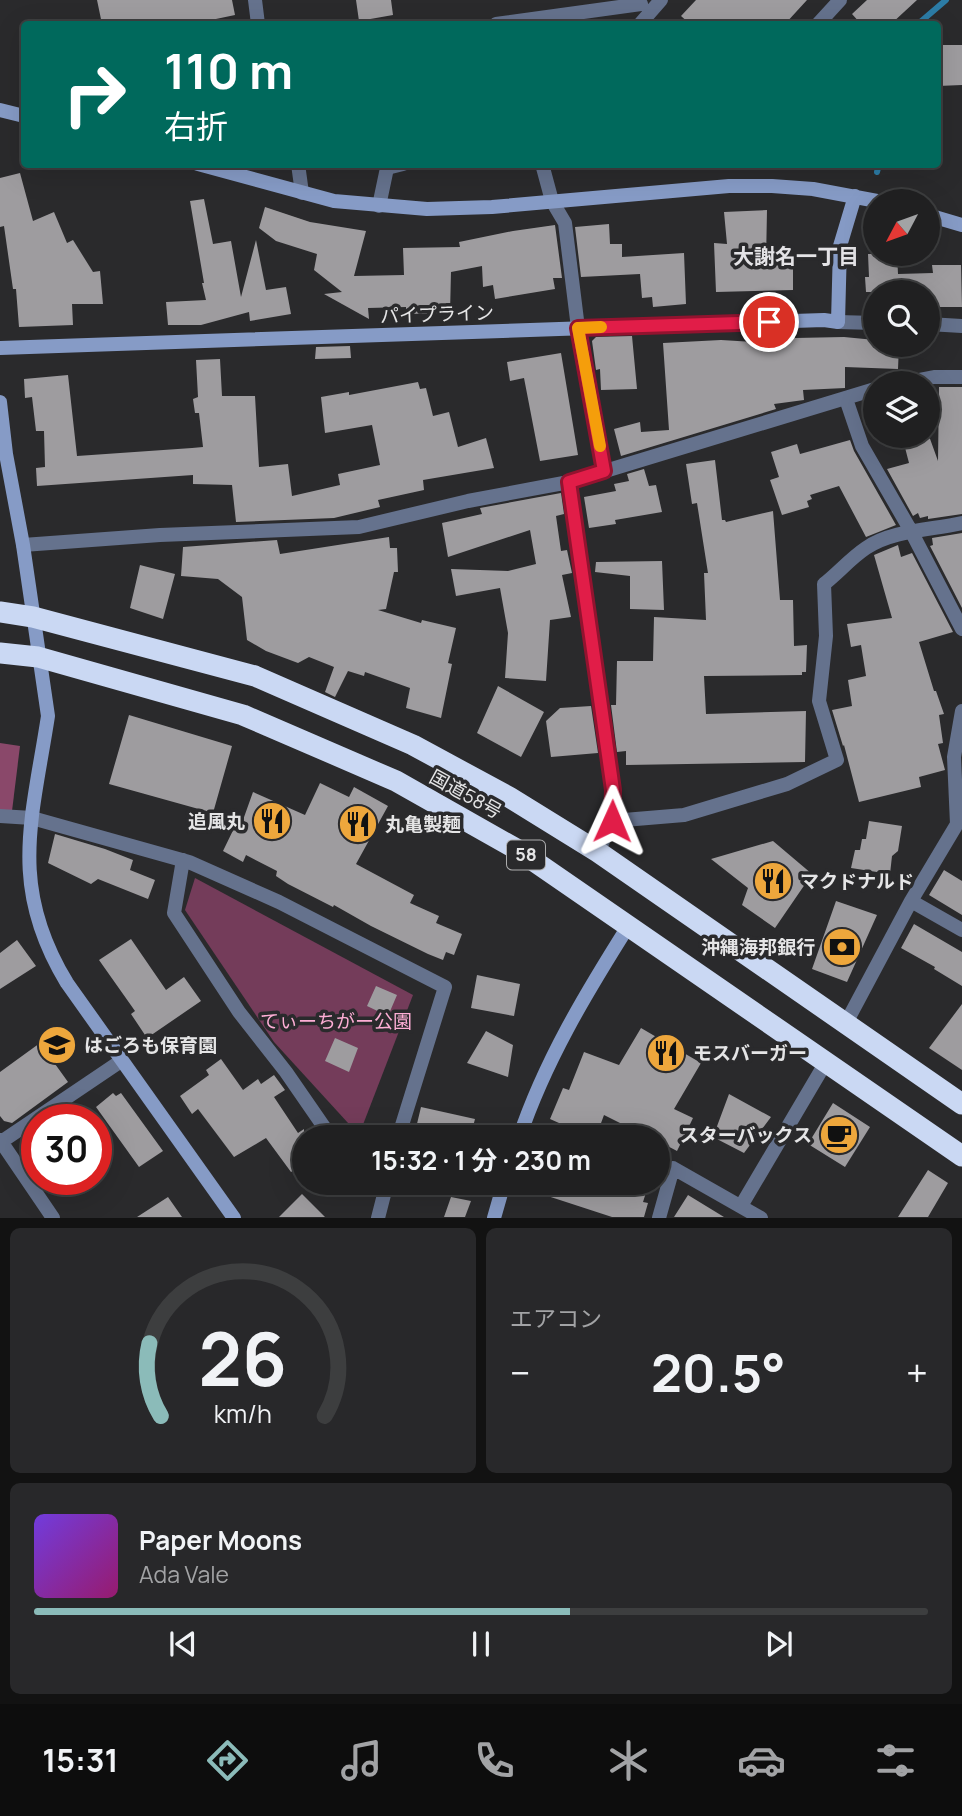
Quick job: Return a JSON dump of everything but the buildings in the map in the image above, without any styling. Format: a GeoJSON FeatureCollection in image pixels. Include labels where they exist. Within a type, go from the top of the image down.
{"type":"FeatureCollection","features":[{"type":"Feature","properties":{"kind":"highway","name":"国道58号"},"geometry":{"type":"LineString","coordinates":[[0,612],[33,617],[255,676],[413,745],[509,797],[598,852],[962,1104]]}},
{"type":"Feature","properties":{"kind":"highway","name":"国道58号"},"geometry":{"type":"LineString","coordinates":[[0,653],[38,657],[243,715],[396,781],[518,850],[962,1156]]}},
{"type":"Feature","properties":{"kind":"street"},"geometry":{"type":"LineString","coordinates":[[253,21],[255,0]]}},
{"type":"Feature","properties":{"kind":"street"},"geometry":{"type":"LineString","coordinates":[[642,21],[661,0]]}},
{"type":"Feature","properties":{"kind":"street"},"geometry":{"type":"LineString","coordinates":[[820,21],[841,0]]}},
{"type":"Feature","properties":{"kind":"street"},"geometry":{"type":"LineString","coordinates":[[516,21],[641,2],[639,21]]}},
{"type":"Feature","properties":{"kind":"street"},"geometry":{"type":"LineString","coordinates":[[0,110],[21,115]]}},
{"type":"Feature","properties":{"kind":"street"},"geometry":{"type":"LineString","coordinates":[[212,168],[334,201],[427,209],[492,207],[729,186],[772,186],[863,198]]}},
{"type":"Feature","properties":{"kind":"street"},"geometry":{"type":"LineString","coordinates":[[299,168],[302,193]]}},
{"type":"Feature","properties":{"kind":"street"},"geometry":{"type":"LineString","coordinates":[[379,206],[387,168]]}},
{"type":"Feature","properties":{"kind":"street"},"geometry":{"type":"LineString","coordinates":[[543,168],[552,201],[565,223],[578,328],[604,471]]}},
{"type":"Feature","properties":{"kind":"street"},"geometry":{"type":"LineString","coordinates":[[838,322],[840,247],[855,196]]}},
{"type":"Feature","properties":{"kind":"street"},"geometry":{"type":"LineString","coordinates":[[940,219],[962,225]]}},
{"type":"Feature","properties":{"kind":"street","name":"パイプライン"},"geometry":{"type":"LineString","coordinates":[[0,348],[824,320],[863,323]]}},
{"type":"Feature","properties":{"kind":"street"},"geometry":{"type":"LineString","coordinates":[[940,325],[962,326]]}},
{"type":"Feature","properties":{"kind":"street"},"geometry":{"type":"LineString","coordinates":[[940,377],[962,377]]}},
{"type":"Feature","properties":{"kind":"street"},"geometry":{"type":"LineString","coordinates":[[23,545],[160,535],[359,527],[468,501],[569,482],[846,399],[863,391]]}},
{"type":"Feature","properties":{"kind":"street"},"geometry":{"type":"LineString","coordinates":[[846,399],[862,446],[911,531],[962,629]]}},
{"type":"Feature","properties":{"kind":"street"},"geometry":{"type":"LineString","coordinates":[[0,402],[48,716],[28,859],[30,890],[37,923],[55,964],[121,1061],[234,1217]]}},
{"type":"Feature","properties":{"kind":"street"},"geometry":{"type":"LineString","coordinates":[[569,482],[613,790],[612,821],[598,852]]}},
{"type":"Feature","properties":{"kind":"street"},"geometry":{"type":"LineString","coordinates":[[612,821],[684,815],[787,784],[837,760],[819,701],[826,636],[824,584],[868,547],[911,531],[962,523]]}},
{"type":"Feature","properties":{"kind":"street"},"geometry":{"type":"LineString","coordinates":[[846,1023],[911,901],[959,822],[954,758],[962,711]]}},
{"type":"Feature","properties":{"kind":"street"},"geometry":{"type":"LineString","coordinates":[[0,816],[32,818],[183,860],[279,902],[444,987],[402,1125]]}},
{"type":"Feature","properties":{"kind":"street"},"geometry":{"type":"LineString","coordinates":[[183,860],[174,913],[239,1012],[286,1072],[322,1125]]}},
{"type":"Feature","properties":{"kind":"street"},"geometry":{"type":"LineString","coordinates":[[911,901],[962,930]]}},
{"type":"Feature","properties":{"kind":"street"},"geometry":{"type":"LineString","coordinates":[[524,1125],[543,1074],[572,1017],[629,925]]}},
{"type":"Feature","properties":{"kind":"street"},"geometry":{"type":"LineString","coordinates":[[53,1217],[1,1141],[121,1061]]}},
{"type":"Feature","properties":{"kind":"street"},"geometry":{"type":"LineString","coordinates":[[741,1206],[826,1062]]}},
{"type":"Feature","properties":{"kind":"street"},"geometry":{"type":"LineString","coordinates":[[659,1217],[673,1168],[761,1217]]}},
{"type":"Feature","properties":{"kind":"street"},"geometry":{"type":"LineString","coordinates":[[378,1217],[384,1195]]}},
{"type":"Feature","properties":{"kind":"street"},"geometry":{"type":"LineString","coordinates":[[494,1217],[500,1195]]}},
{"type":"Feature","properties":{"kind":"green space","name":"てぃーちがー公園"},"geometry":{"type":"Polygon","coordinates":[[[195,878],[413,995],[363,1125],[350,1125],[274,1042],[185,910],[195,878]]]}},
{"type":"Feature","properties":{"kind":"shaded area"},"geometry":{"type":"Polygon","coordinates":[[[0,743],[20,746],[12,811],[0,810],[0,743]]]}},
{"type":"Feature","properties":{"kind":"waterway"},"geometry":{"type":"LineString","coordinates":[[922,21],[946,0]]}},
{"type":"Feature","properties":{"kind":"waterway"},"geometry":{"type":"LineString","coordinates":[[877,172],[878,168]]}},
{"type":"Feature","properties":{"kind":"slow traffic"},"geometry":{"type":"LineString","coordinates":[[600,446],[578,328],[601,327]]}},
{"type":"Feature","properties":{"kind":"place","name":"追風丸"},"geometry":{"type":"Point","coordinates":[272,821]}},
{"type":"Feature","properties":{"kind":"place","name":"丸亀製麺"},"geometry":{"type":"Point","coordinates":[358,824]}},
{"type":"Feature","properties":{"kind":"place","name":"マクドナルド"},"geometry":{"type":"Point","coordinates":[773,881]}},
{"type":"Feature","properties":{"kind":"place","name":"沖縄海邦銀行"},"geometry":{"type":"Point","coordinates":[842,947]}},
{"type":"Feature","properties":{"kind":"place","name":"はごろも保育園"},"geometry":{"type":"Point","coordinates":[57,1045]}},
{"type":"Feature","properties":{"kind":"place","name":"モスバーガー"},"geometry":{"type":"Point","coordinates":[666,1053]}},
{"type":"Feature","properties":{"kind":"place","name":"スターバックス"},"geometry":{"type":"Point","coordinates":[839,1135]}},
{"type":"Feature","properties":{"kind":"district","name":"大謝名一丁目"},"geometry":{"type":"Point","coordinates":[796,257]}},
{"type":"Feature","properties":{"kind":"route"},"geometry":{"type":"LineString","coordinates":[[612,821],[613,790],[569,482],[604,471],[578,328],[769,322]]}}]}
